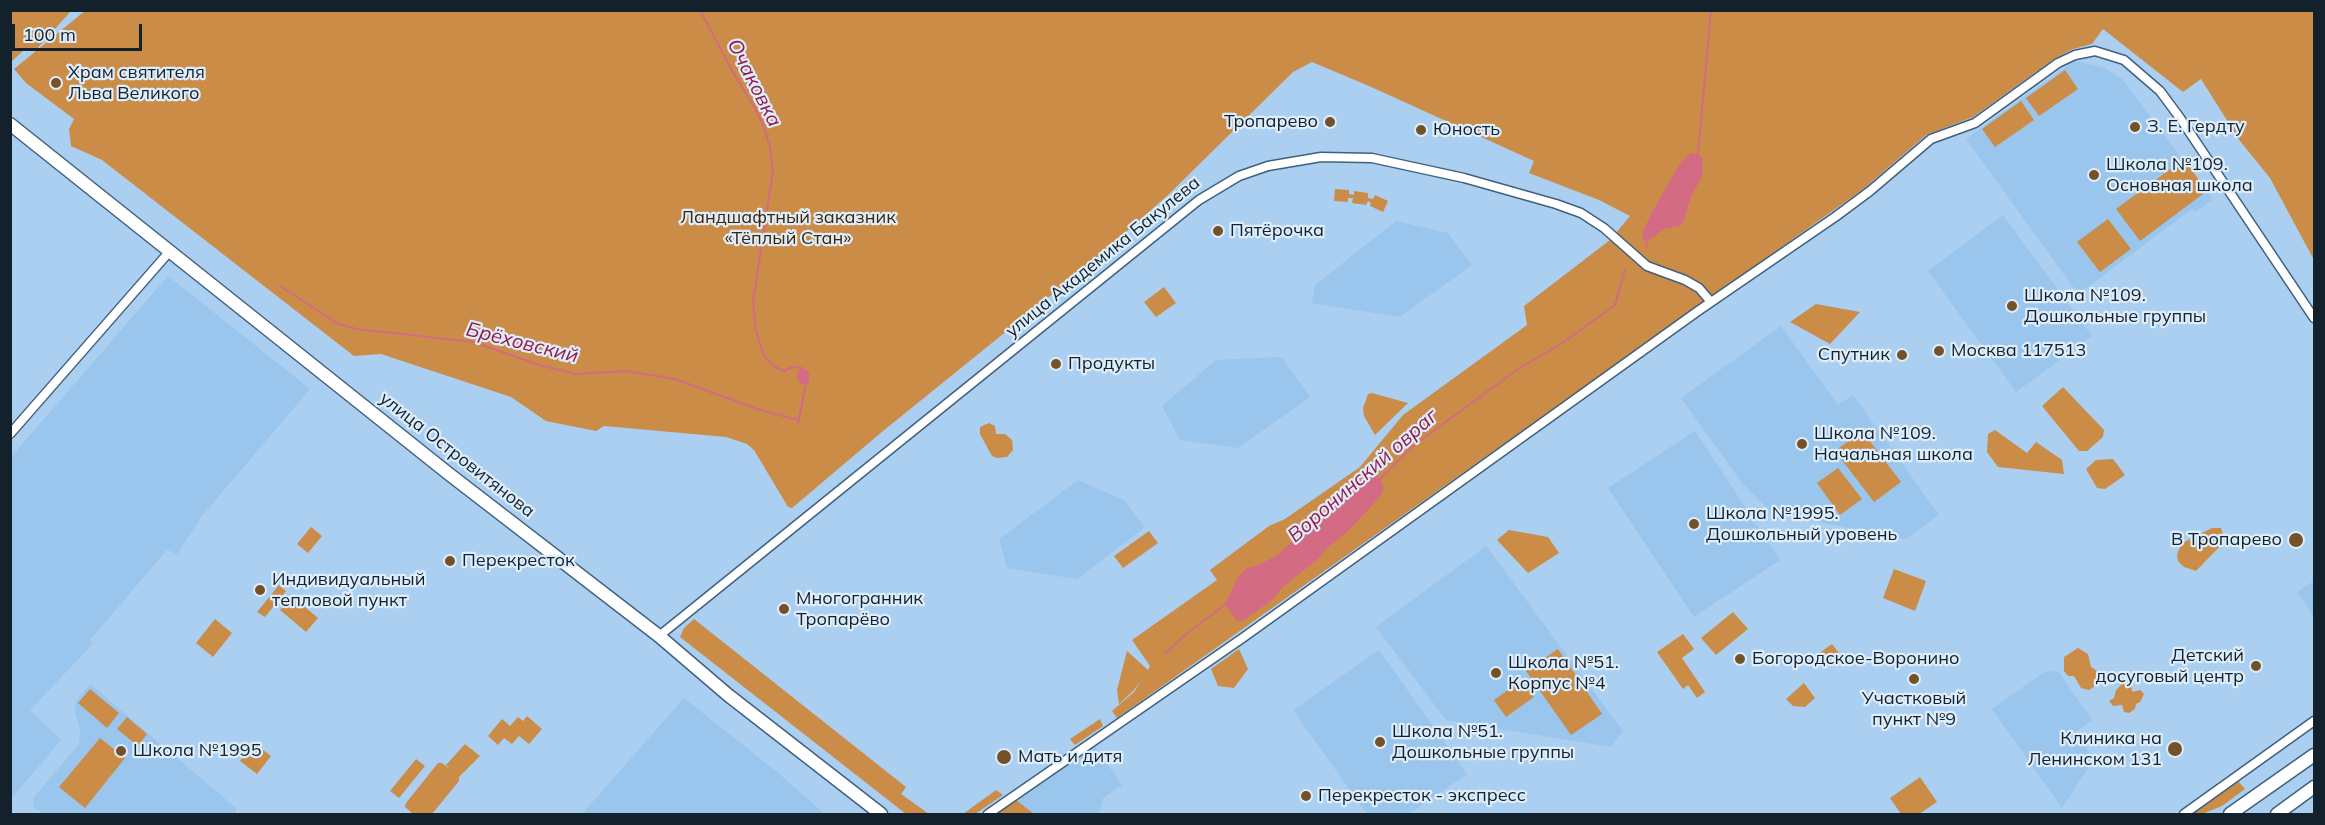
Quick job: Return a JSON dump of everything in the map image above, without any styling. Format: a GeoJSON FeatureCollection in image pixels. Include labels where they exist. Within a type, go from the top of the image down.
{"type":"FeatureCollection","features":[{"type":"Feature","properties":{"kind":"main road","name":"улица Островитянова"},"geometry":{"type":"LineString","coordinates":[[10,124],[881,814]]}},
{"type":"Feature","properties":{"kind":"main road"},"geometry":{"type":"LineString","coordinates":[[2222,814],[2234,812],[2314,755]]}},
{"type":"Feature","properties":{"kind":"main road"},"geometry":{"type":"LineString","coordinates":[[2277,814],[2314,787]]}},
{"type":"Feature","properties":{"kind":"street"},"geometry":{"type":"LineString","coordinates":[[988,814],[1244,637],[1711,302],[1870,191],[1930,140],[1975,123],[2058,63],[2075,55],[2095,51],[2124,60],[2160,92],[2180,118],[2314,318]]}},
{"type":"Feature","properties":{"kind":"street","name":"улица Академика Бакулева"},"geometry":{"type":"LineString","coordinates":[[659,636],[1199,200],[1232,180],[1268,166],[1321,157],[1372,158],[1464,178],[1556,204],[1581,213],[1604,228],[1647,266],[1685,280],[1699,288],[1711,302]]}},
{"type":"Feature","properties":{"kind":"street"},"geometry":{"type":"LineString","coordinates":[[10,434],[170,251]]}},
{"type":"Feature","properties":{"kind":"street"},"geometry":{"type":"LineString","coordinates":[[2184,814],[2314,721]]}},
{"type":"Feature","properties":{"kind":"shaded area","name":"Школа №109. Основная школа"},"geometry":{"type":"Polygon","coordinates":[[[2074,61],[2104,67],[2122,79],[2213,199],[2195,212],[2192,209],[2081,292],[2073,287],[1966,139],[2074,61]]]}},
{"type":"Feature","properties":{"kind":"shaded area"},"geometry":{"type":"Polygon","coordinates":[[[1691,153],[1698,154],[1703,159],[1702,177],[1691,196],[1683,223],[1664,229],[1651,239],[1643,241],[1642,234],[1651,214],[1680,163],[1691,153]]]}},
{"type":"Feature","properties":{"kind":"shaded area","name":"Школа №109. Дошкольные группы"},"geometry":{"type":"Polygon","coordinates":[[[2003,215],[2092,336],[2016,392],[1928,271],[2003,215]]]}},
{"type":"Feature","properties":{"kind":"shaded area"},"geometry":{"type":"Polygon","coordinates":[[[1396,221],[1448,233],[1472,265],[1400,317],[1312,303],[1315,285],[1396,221]]]}},
{"type":"Feature","properties":{"kind":"shaded area"},"geometry":{"type":"Polygon","coordinates":[[[168,276],[310,389],[202,516],[177,554],[167,550],[90,640],[92,643],[88,649],[30,710],[61,740],[11,799],[11,457],[168,276]]]}},
{"type":"Feature","properties":{"kind":"shaded area","name":"Школа №109. Начальная школа"},"geometry":{"type":"Polygon","coordinates":[[[1781,326],[1838,405],[1853,395],[1939,515],[1906,539],[1772,513],[1742,483],[1681,398],[1781,326]]]}},
{"type":"Feature","properties":{"kind":"shaded area"},"geometry":{"type":"Polygon","coordinates":[[[1282,357],[1310,397],[1238,448],[1180,440],[1162,406],[1216,360],[1282,357]]]}},
{"type":"Feature","properties":{"kind":"shaded area"},"geometry":{"type":"Polygon","coordinates":[[[801,367],[809,372],[809,384],[801,384],[799,381],[797,375],[801,367]]]}},
{"type":"Feature","properties":{"kind":"shaded area","name":"Школа №1995. Дошкольный уровень"},"geometry":{"type":"Polygon","coordinates":[[[1695,431],[1780,560],[1694,617],[1608,488],[1695,431]]]}},
{"type":"Feature","properties":{"kind":"shaded area"},"geometry":{"type":"Polygon","coordinates":[[[1376,474],[1383,484],[1383,489],[1381,495],[1367,511],[1319,558],[1283,587],[1272,600],[1244,620],[1237,621],[1225,605],[1237,579],[1246,568],[1256,566],[1276,556],[1339,501],[1376,474]]]}},
{"type":"Feature","properties":{"kind":"shaded area"},"geometry":{"type":"Polygon","coordinates":[[[1078,480],[1125,501],[1145,527],[1077,579],[1007,568],[999,539],[1078,480]]]}},
{"type":"Feature","properties":{"kind":"shaded area","name":"Школа №51. Корпус №4"},"geometry":{"type":"Polygon","coordinates":[[[1486,546],[1623,731],[1611,747],[1446,720],[1376,627],[1486,546]]]}},
{"type":"Feature","properties":{"kind":"shaded area"},"geometry":{"type":"Polygon","coordinates":[[[2314,581],[2314,617],[2297,592],[2314,581]]]}},
{"type":"Feature","properties":{"kind":"shaded area","name":"Школа №51. Дошкольные группы"},"geometry":{"type":"Polygon","coordinates":[[[1379,650],[1467,774],[1409,814],[1367,814],[1293,710],[1379,650]]]}},
{"type":"Feature","properties":{"kind":"shaded area"},"geometry":{"type":"Polygon","coordinates":[[[2058,671],[2092,720],[2075,732],[2094,759],[2062,808],[1992,709],[2044,672],[2058,671]]]}},
{"type":"Feature","properties":{"kind":"shaded area","name":"Школа №1995"},"geometry":{"type":"Polygon","coordinates":[[[90,684],[236,808],[236,814],[43,814],[34,807],[33,798],[79,744],[80,730],[75,712],[76,701],[90,684]]]}},
{"type":"Feature","properties":{"kind":"shaded area"},"geometry":{"type":"Polygon","coordinates":[[[684,698],[777,772],[825,814],[582,814],[684,698]]]}},
{"type":"Feature","properties":{"kind":"shaded area"},"geometry":{"type":"Polygon","coordinates":[[[1094,745],[1122,785],[1103,798],[1099,814],[1034,814],[1016,800],[1094,745]]]}},
{"type":"Feature","properties":{"kind":"green space"},"geometry":{"type":"Polygon","coordinates":[[[11,10],[71,11],[36,50],[23,51],[11,62],[11,10]]]}},
{"type":"Feature","properties":{"kind":"green space","name":"Ландшафтный заказник «Тёплый Стан»"},"geometry":{"type":"Polygon","coordinates":[[[86,10],[2314,11],[2314,260],[2270,178],[2240,141],[2201,79],[2183,92],[2103,29],[2092,44],[2073,49],[2054,59],[1973,117],[1926,135],[1862,190],[1117,718],[1112,711],[1134,692],[1141,681],[1119,704],[1117,690],[1127,651],[1148,670],[1150,666],[1132,640],[1217,580],[1210,570],[1269,526],[1285,519],[1360,467],[1403,415],[1527,325],[1524,306],[1610,240],[1630,216],[1599,200],[1529,173],[1534,161],[1312,62],[1293,72],[1168,195],[1091,263],[883,431],[792,508],[788,507],[754,450],[747,444],[726,437],[604,426],[596,431],[546,421],[511,397],[381,354],[354,356],[102,160],[71,146],[69,129],[74,119],[26,83],[14,69],[86,10]]]}},
{"type":"Feature","properties":{"kind":"green space"},"geometry":{"type":"Polygon","coordinates":[[[2065,70],[2078,89],[2039,116],[2026,98],[2065,70]]]}},
{"type":"Feature","properties":{"kind":"green space"},"geometry":{"type":"Polygon","coordinates":[[[2021,101],[2034,120],[1995,147],[1982,129],[2021,101]]]}},
{"type":"Feature","properties":{"kind":"green space"},"geometry":{"type":"Polygon","coordinates":[[[2184,159],[2207,191],[2140,241],[2116,209],[2184,159]]]}},
{"type":"Feature","properties":{"kind":"green space"},"geometry":{"type":"Polygon","coordinates":[[[1335,189],[1349,190],[1349,194],[1354,195],[1354,191],[1368,193],[1368,198],[1373,199],[1375,195],[1388,201],[1383,212],[1370,206],[1371,203],[1368,201],[1366,205],[1352,203],[1353,198],[1348,198],[1348,202],[1334,201],[1335,189]]]}},
{"type":"Feature","properties":{"kind":"green space"},"geometry":{"type":"Polygon","coordinates":[[[2108,219],[2131,249],[2100,272],[2077,242],[2108,219]]]}},
{"type":"Feature","properties":{"kind":"green space"},"geometry":{"type":"Polygon","coordinates":[[[1164,287],[1176,303],[1156,317],[1144,302],[1164,287]]]}},
{"type":"Feature","properties":{"kind":"green space"},"geometry":{"type":"Polygon","coordinates":[[[1816,304],[1860,312],[1830,344],[1790,322],[1816,304]]]}},
{"type":"Feature","properties":{"kind":"green space"},"geometry":{"type":"Polygon","coordinates":[[[2063,387],[2104,430],[2103,437],[2087,451],[2079,451],[2042,406],[2063,387]]]}},
{"type":"Feature","properties":{"kind":"green space"},"geometry":{"type":"Polygon","coordinates":[[[1372,393],[1408,403],[1375,435],[1364,416],[1363,408],[1368,394],[1372,393]]]}},
{"type":"Feature","properties":{"kind":"green space"},"geometry":{"type":"Polygon","coordinates":[[[989,423],[995,426],[996,434],[1005,434],[1012,440],[1013,450],[1007,457],[992,456],[980,434],[980,427],[989,423]]]}},
{"type":"Feature","properties":{"kind":"green space"},"geometry":{"type":"Polygon","coordinates":[[[1995,430],[2027,453],[2036,442],[2062,460],[2064,474],[1998,467],[1987,452],[1988,434],[1995,430]]]}},
{"type":"Feature","properties":{"kind":"green space"},"geometry":{"type":"Polygon","coordinates":[[[1862,431],[1901,482],[1874,502],[1835,451],[1862,431]]]}},
{"type":"Feature","properties":{"kind":"green space"},"geometry":{"type":"Polygon","coordinates":[[[2113,459],[2125,475],[2105,489],[2097,488],[2086,469],[2096,460],[2113,459]]]}},
{"type":"Feature","properties":{"kind":"green space"},"geometry":{"type":"Polygon","coordinates":[[[1838,468],[1862,499],[1840,515],[1817,483],[1838,468]]]}},
{"type":"Feature","properties":{"kind":"green space"},"geometry":{"type":"Polygon","coordinates":[[[311,527],[322,536],[308,553],[297,544],[311,527]]]}},
{"type":"Feature","properties":{"kind":"green space"},"geometry":{"type":"Polygon","coordinates":[[[2212,528],[2221,528],[2225,541],[2196,571],[2184,567],[2178,561],[2177,555],[2180,547],[2184,542],[2212,528]]]}},
{"type":"Feature","properties":{"kind":"green space"},"geometry":{"type":"Polygon","coordinates":[[[1509,530],[1548,537],[1559,553],[1528,573],[1497,540],[1509,530]]]}},
{"type":"Feature","properties":{"kind":"green space"},"geometry":{"type":"Polygon","coordinates":[[[1149,531],[1158,543],[1123,568],[1114,556],[1149,531]]]}},
{"type":"Feature","properties":{"kind":"green space"},"geometry":{"type":"Polygon","coordinates":[[[1894,569],[1926,581],[1915,611],[1883,598],[1894,569]]]}},
{"type":"Feature","properties":{"kind":"green space"},"geometry":{"type":"Polygon","coordinates":[[[279,585],[286,591],[265,617],[257,612],[279,585]]]}},
{"type":"Feature","properties":{"kind":"green space"},"geometry":{"type":"Polygon","coordinates":[[[292,596],[318,618],[306,632],[280,610],[292,596]]]}},
{"type":"Feature","properties":{"kind":"green space"},"geometry":{"type":"Polygon","coordinates":[[[1733,612],[1748,629],[1716,655],[1701,638],[1733,612]]]}},
{"type":"Feature","properties":{"kind":"green space"},"geometry":{"type":"Polygon","coordinates":[[[215,619],[232,633],[213,657],[196,643],[215,619]]]}},
{"type":"Feature","properties":{"kind":"green space"},"geometry":{"type":"Polygon","coordinates":[[[694,619],[906,787],[901,794],[929,814],[906,814],[680,637],[684,628],[694,619]]]}},
{"type":"Feature","properties":{"kind":"green space"},"geometry":{"type":"Polygon","coordinates":[[[1683,634],[1694,649],[1682,658],[1705,692],[1697,698],[1688,685],[1683,689],[1657,652],[1683,634]]]}},
{"type":"Feature","properties":{"kind":"green space"},"geometry":{"type":"Polygon","coordinates":[[[1832,644],[1839,653],[1821,667],[1814,657],[1832,644]]]}},
{"type":"Feature","properties":{"kind":"green space"},"geometry":{"type":"Polygon","coordinates":[[[2078,648],[2088,654],[2091,667],[2101,676],[2101,682],[2089,690],[2081,688],[2074,676],[2068,676],[2064,671],[2064,657],[2078,648]]]}},
{"type":"Feature","properties":{"kind":"green space"},"geometry":{"type":"Polygon","coordinates":[[[1239,649],[1248,669],[1234,688],[1218,686],[1211,669],[1239,649]]]}},
{"type":"Feature","properties":{"kind":"green space"},"geometry":{"type":"Polygon","coordinates":[[[1558,649],[1602,714],[1571,735],[1526,671],[1558,649]]]}},
{"type":"Feature","properties":{"kind":"green space"},"geometry":{"type":"Polygon","coordinates":[[[1522,680],[1534,697],[1506,717],[1494,700],[1522,680]]]}},
{"type":"Feature","properties":{"kind":"green space"},"geometry":{"type":"Polygon","coordinates":[[[2125,681],[2131,683],[2132,692],[2140,690],[2144,694],[2135,709],[2129,713],[2124,712],[2122,705],[2113,706],[2109,701],[2114,698],[2116,690],[2125,681]]]}},
{"type":"Feature","properties":{"kind":"green space"},"geometry":{"type":"Polygon","coordinates":[[[1804,683],[1815,698],[1805,707],[1793,706],[1786,699],[1804,683]]]}},
{"type":"Feature","properties":{"kind":"green space"},"geometry":{"type":"Polygon","coordinates":[[[90,689],[119,713],[107,728],[78,703],[90,689]]]}},
{"type":"Feature","properties":{"kind":"green space"},"geometry":{"type":"Polygon","coordinates":[[[527,716],[542,729],[529,744],[519,736],[512,744],[504,738],[498,745],[488,736],[502,719],[510,726],[518,717],[523,721],[527,716]]]}},
{"type":"Feature","properties":{"kind":"green space"},"geometry":{"type":"Polygon","coordinates":[[[127,717],[147,734],[138,746],[117,729],[127,717]]]}},
{"type":"Feature","properties":{"kind":"green space"},"geometry":{"type":"Polygon","coordinates":[[[1100,719],[1103,726],[1075,745],[1070,739],[1100,719]]]}},
{"type":"Feature","properties":{"kind":"green space"},"geometry":{"type":"Polygon","coordinates":[[[100,738],[125,758],[85,808],[59,787],[100,738]]]}},
{"type":"Feature","properties":{"kind":"green space"},"geometry":{"type":"Polygon","coordinates":[[[254,743],[271,756],[257,774],[240,761],[254,743]]]}},
{"type":"Feature","properties":{"kind":"green space"},"geometry":{"type":"Polygon","coordinates":[[[465,744],[480,756],[459,777],[459,781],[432,814],[413,814],[405,807],[406,803],[438,763],[442,763],[451,770],[446,765],[465,744]]]}},
{"type":"Feature","properties":{"kind":"green space"},"geometry":{"type":"Polygon","coordinates":[[[416,759],[425,766],[399,798],[390,791],[416,759]]]}},
{"type":"Feature","properties":{"kind":"green space"},"geometry":{"type":"Polygon","coordinates":[[[1920,777],[1937,802],[1919,814],[1901,814],[1890,798],[1920,777]]]}},
{"type":"Feature","properties":{"kind":"green space"},"geometry":{"type":"Polygon","coordinates":[[[2238,781],[2245,789],[2222,806],[2202,814],[2191,814],[2238,781]]]}},
{"type":"Feature","properties":{"kind":"green space"},"geometry":{"type":"Polygon","coordinates":[[[996,790],[1003,795],[975,814],[963,814],[996,790]]]}},
{"type":"Feature","properties":{"kind":"green space"},"geometry":{"type":"Polygon","coordinates":[[[1016,800],[1034,814],[997,814],[1016,800]]]}},
{"type":"Feature","properties":{"kind":"waterway","name":"Очаковка"},"geometry":{"type":"LineString","coordinates":[[700,10],[755,108],[770,147],[773,171],[753,302],[756,331],[764,356],[775,367],[784,371],[792,367],[802,368]]}},
{"type":"Feature","properties":{"kind":"waterway","name":"Воронинский овраг"},"geometry":{"type":"LineString","coordinates":[[1698,154],[1711,10]]}},
{"type":"Feature","properties":{"kind":"waterway","name":"Воронинский овраг"},"geometry":{"type":"LineString","coordinates":[[1646,248],[1648,239]]}},
{"type":"Feature","properties":{"kind":"waterway","name":"Воронинский овраг"},"geometry":{"type":"LineString","coordinates":[[1378,481],[1413,446],[1518,369],[1561,344],[1615,305],[1625,269]]}},
{"type":"Feature","properties":{"kind":"waterway","name":"Брёховский"},"geometry":{"type":"LineString","coordinates":[[280,286],[338,324],[357,329],[474,342],[539,365],[576,374],[626,371],[675,379],[763,411],[799,420]]}},
{"type":"Feature","properties":{"kind":"waterway","name":"Очаковка"},"geometry":{"type":"LineString","coordinates":[[798,423],[806,384]]}},
{"type":"Feature","properties":{"kind":"waterway","name":"Воронинский овраг"},"geometry":{"type":"LineString","coordinates":[[1165,654],[1186,634],[1226,604]]}},
{"type":"Feature","properties":{"kind":"place","name":"Храм святителя Льва Великого"},"geometry":{"type":"Point","coordinates":[56,83]}},
{"type":"Feature","properties":{"kind":"place","name":"Тропарево"},"geometry":{"type":"Point","coordinates":[1330,122]}},
{"type":"Feature","properties":{"kind":"place","name":"З. Е. Гердту"},"geometry":{"type":"Point","coordinates":[2135,127]}},
{"type":"Feature","properties":{"kind":"place","name":"Юность"},"geometry":{"type":"Point","coordinates":[1421,130]}},
{"type":"Feature","properties":{"kind":"place","name":"Школа №109. Основная школа"},"geometry":{"type":"Point","coordinates":[2094,175]}},
{"type":"Feature","properties":{"kind":"place","name":"Пятёрочка"},"geometry":{"type":"Point","coordinates":[1218,231]}},
{"type":"Feature","properties":{"kind":"place","name":"Школа №109. Дошкольные группы"},"geometry":{"type":"Point","coordinates":[2012,306]}},
{"type":"Feature","properties":{"kind":"place","name":"Москва 117513"},"geometry":{"type":"Point","coordinates":[1939,351]}},
{"type":"Feature","properties":{"kind":"place","name":"Спутник"},"geometry":{"type":"Point","coordinates":[1902,355]}},
{"type":"Feature","properties":{"kind":"place","name":"Продукты"},"geometry":{"type":"Point","coordinates":[1056,364]}},
{"type":"Feature","properties":{"kind":"place","name":"Школа №109. Начальная школа"},"geometry":{"type":"Point","coordinates":[1802,444]}},
{"type":"Feature","properties":{"kind":"place","name":"Школа №1995. Дошкольный уровень"},"geometry":{"type":"Point","coordinates":[1694,524]}},
{"type":"Feature","properties":{"kind":"place","name":"В Тропарево"},"geometry":{"type":"Point","coordinates":[2296,540]}},
{"type":"Feature","properties":{"kind":"place","name":"Перекресток"},"geometry":{"type":"Point","coordinates":[450,561]}},
{"type":"Feature","properties":{"kind":"place","name":"Индивидуальный тепловой пункт"},"geometry":{"type":"Point","coordinates":[260,590]}},
{"type":"Feature","properties":{"kind":"place","name":"Многогранник Тропарёво"},"geometry":{"type":"Point","coordinates":[784,609]}},
{"type":"Feature","properties":{"kind":"place","name":"Богородское-Воронино"},"geometry":{"type":"Point","coordinates":[1740,659]}},
{"type":"Feature","properties":{"kind":"place","name":"Детский досуговый центр"},"geometry":{"type":"Point","coordinates":[2256,666]}},
{"type":"Feature","properties":{"kind":"place","name":"Школа №51. Корпус №4"},"geometry":{"type":"Point","coordinates":[1496,673]}},
{"type":"Feature","properties":{"kind":"place","name":"Участковый пункт №9"},"geometry":{"type":"Point","coordinates":[1914,679]}},
{"type":"Feature","properties":{"kind":"place","name":"Школа №51. Дошкольные группы"},"geometry":{"type":"Point","coordinates":[1380,742]}},
{"type":"Feature","properties":{"kind":"place","name":"Клиника на Ленинском 131"},"geometry":{"type":"Point","coordinates":[2175,749]}},
{"type":"Feature","properties":{"kind":"place","name":"Школа №1995"},"geometry":{"type":"Point","coordinates":[121,751]}},
{"type":"Feature","properties":{"kind":"place","name":"Мать и дитя"},"geometry":{"type":"Point","coordinates":[1004,757]}},
{"type":"Feature","properties":{"kind":"place","name":"Перекресток - экспресс"},"geometry":{"type":"Point","coordinates":[1306,796]}}]}
